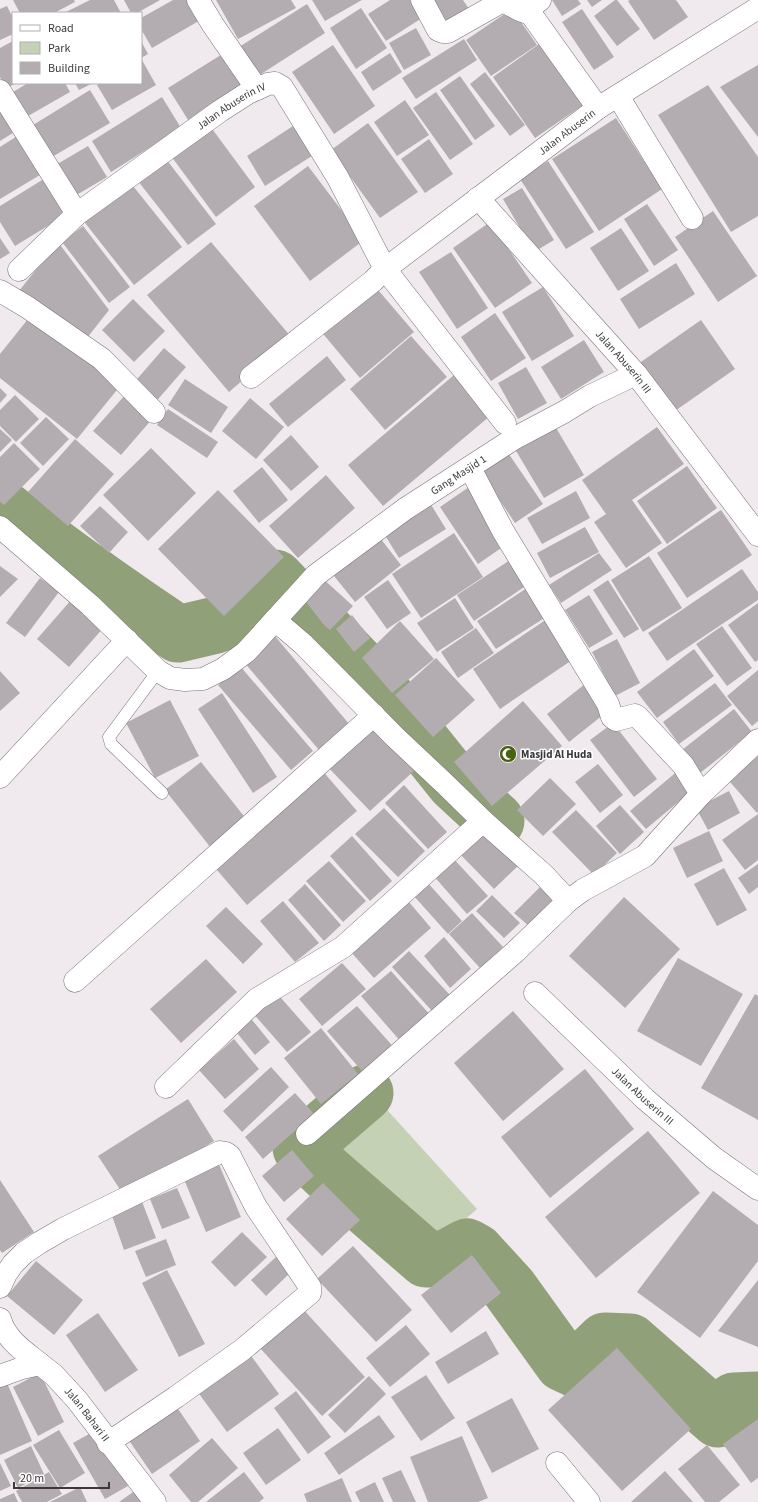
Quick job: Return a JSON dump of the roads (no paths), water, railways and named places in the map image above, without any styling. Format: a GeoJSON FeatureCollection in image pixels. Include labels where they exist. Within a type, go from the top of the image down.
{"type":"FeatureCollection","features":[{"type":"Feature","properties":{"kind":"street"},"geometry":{"type":"LineString","coordinates":[[198,0],[212,25],[257,89]]}},
{"type":"Feature","properties":{"kind":"street"},"geometry":{"type":"LineString","coordinates":[[422,0],[438,30],[443,32],[448,32],[501,2],[522,11],[534,5],[598,108]]}},
{"type":"Feature","properties":{"kind":"street","name":"Jalan Abuserin"},"geometry":{"type":"LineString","coordinates":[[251,377],[373,281],[385,269],[598,108],[757,12]]}},
{"type":"Feature","properties":{"kind":"street","name":"Jalan Abuserin IV"},"geometry":{"type":"LineString","coordinates":[[19,270],[77,214],[220,111],[248,93],[268,84],[275,83],[282,87],[338,178],[385,269],[505,423]]}},
{"type":"Feature","properties":{"kind":"street"},"geometry":{"type":"LineString","coordinates":[[0,91],[77,214]]}},
{"type":"Feature","properties":{"kind":"street"},"geometry":{"type":"LineString","coordinates":[[618,96],[692,218]]}},
{"type":"Feature","properties":{"kind":"street","name":"Jalan Abuserin III"},"geometry":{"type":"LineString","coordinates":[[478,198],[636,374],[758,534]]}},
{"type":"Feature","properties":{"kind":"street"},"geometry":{"type":"LineString","coordinates":[[0,291],[27,307],[102,359],[154,412]]}},
{"type":"Feature","properties":{"kind":"street","name":"Gang Masjid 1"},"geometry":{"type":"LineString","coordinates":[[158,671],[170,678],[185,680],[202,679],[223,669],[246,652],[316,575],[399,513],[515,438],[564,412],[590,396],[636,374]]}},
{"type":"Feature","properties":{"kind":"street"},"geometry":{"type":"LineString","coordinates":[[470,468],[503,531],[608,704],[612,717],[616,720],[635,715],[638,717],[678,759],[701,794]]}},
{"type":"Feature","properties":{"kind":"street"},"geometry":{"type":"LineString","coordinates":[[0,527],[90,605],[158,671]]}},
{"type":"Feature","properties":{"kind":"street"},"geometry":{"type":"LineString","coordinates":[[284,610],[303,644],[374,715],[483,822],[544,875],[575,896]]}},
{"type":"Feature","properties":{"kind":"street"},"geometry":{"type":"LineString","coordinates":[[0,777],[127,640]]}},
{"type":"Feature","properties":{"kind":"street"},"geometry":{"type":"LineString","coordinates":[[75,981],[374,715]]}},
{"type":"Feature","properties":{"kind":"street"},"geometry":{"type":"LineString","coordinates":[[307,1134],[515,952],[575,896],[645,856],[701,794],[758,740]]}},
{"type":"Feature","properties":{"kind":"street"},"geometry":{"type":"LineString","coordinates":[[166,1087],[257,999],[342,947],[483,822]]}},
{"type":"Feature","properties":{"kind":"street","name":"Jalan Abuserin III"},"geometry":{"type":"LineString","coordinates":[[535,993],[645,1099],[714,1158],[758,1189]]}},
{"type":"Feature","properties":{"kind":"street"},"geometry":{"type":"LineString","coordinates":[[0,1287],[13,1264],[24,1253],[63,1229],[220,1152],[226,1153],[230,1156],[256,1207],[310,1287],[310,1293],[242,1350],[176,1397],[108,1442]]}},
{"type":"Feature","properties":{"kind":"street","name":"Jalan Bahari II"},"geometry":{"type":"LineString","coordinates":[[0,1319],[5,1332],[11,1340],[54,1375],[77,1400],[154,1502]]}},
{"type":"Feature","properties":{"kind":"street"},"geometry":{"type":"LineString","coordinates":[[0,1376],[22,1368],[40,1364]]}},
{"type":"Feature","properties":{"kind":"street"},"geometry":{"type":"LineString","coordinates":[[557,1463],[590,1502]]}},
{"type":"Feature","properties":{"kind":"lane"},"geometry":{"type":"LineString","coordinates":[[158,671],[109,738],[111,744],[162,793]]}},
{"type":"Feature","properties":{"kind":"waterway"},"geometry":{"type":"LineString","coordinates":[[0,506],[88,572],[178,634],[216,625],[244,612],[275,578],[374,682],[454,782],[496,821]]}},
{"type":"Feature","properties":{"kind":"waterway"},"geometry":{"type":"LineString","coordinates":[[365,1093],[301,1148],[327,1173],[426,1259],[445,1259],[467,1247],[476,1252],[509,1288],[563,1363],[576,1369],[605,1341],[630,1342],[718,1419],[734,1401],[758,1400]]}},
{"type":"Feature","properties":{"kind":"place","name":"Masjid Al Huda"},"geometry":{"type":"Point","coordinates":[508,754]}}]}
